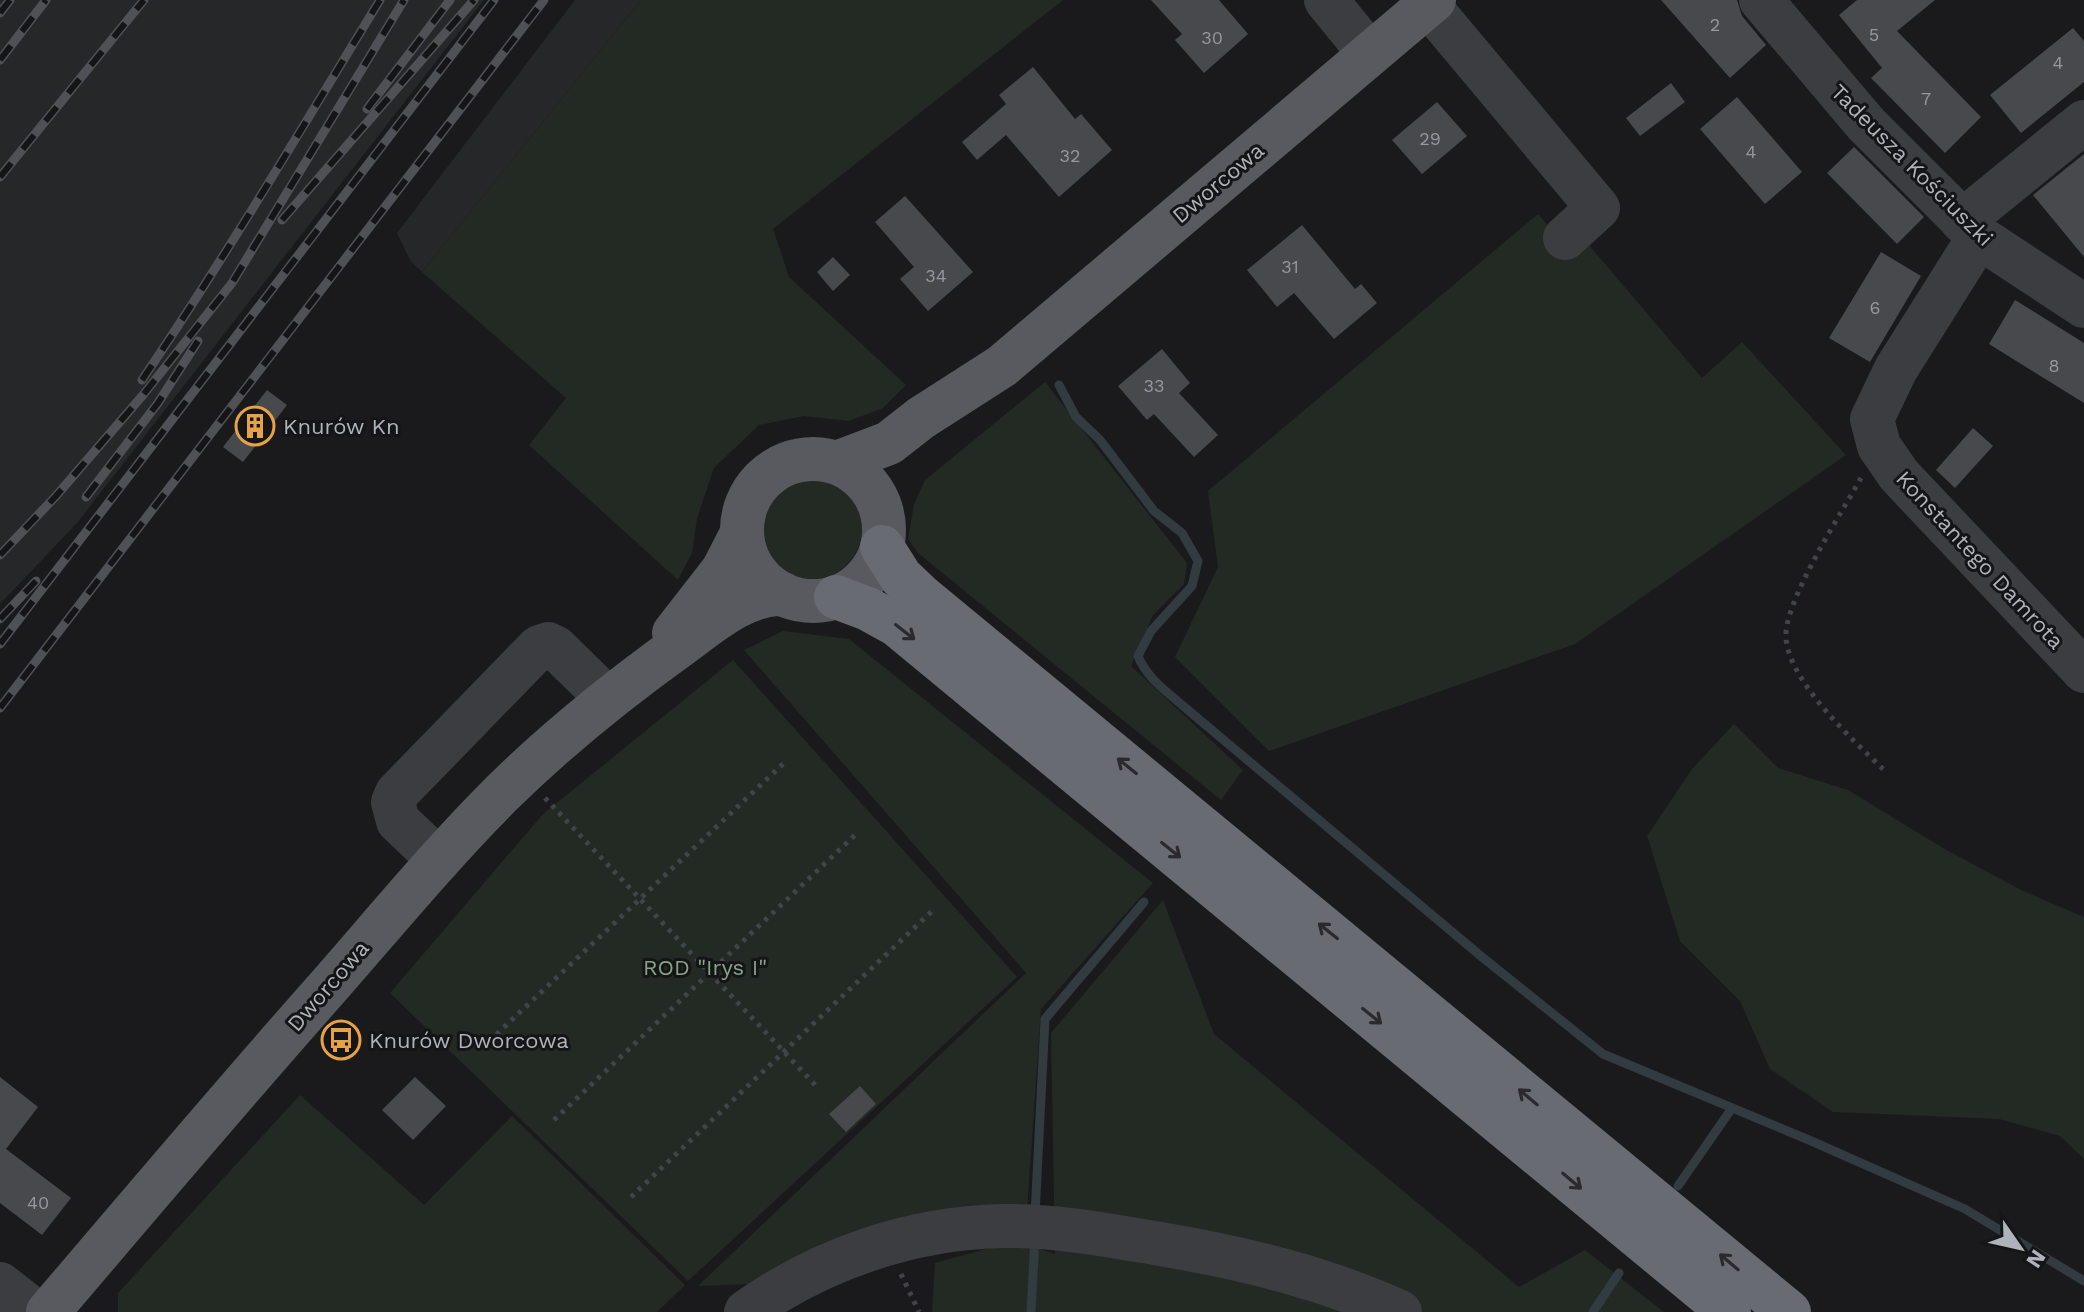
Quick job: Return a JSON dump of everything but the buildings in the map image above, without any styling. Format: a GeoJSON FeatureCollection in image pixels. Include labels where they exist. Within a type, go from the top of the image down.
{"type":"FeatureCollection","features":[{"type":"Feature","properties":{"kind":"highway"},"geometry":{"type":"LineString","coordinates":[[882,547],[901,577],[921,596],[1789,1312]]}},
{"type":"Feature","properties":{"kind":"highway"},"geometry":{"type":"LineString","coordinates":[[836,597],[868,609],[897,625],[1729,1312]]}},
{"type":"Feature","properties":{"kind":"main road","name":"Dworcowa"},"geometry":{"type":"LineString","coordinates":[[839,462],[889,443],[921,418],[1002,366],[1431,2]]}},
{"type":"Feature","properties":{"kind":"main road","name":"Dworcowa"},"geometry":{"type":"LineString","coordinates":[[879,503],[903,471],[939,437],[1002,366]]}},
{"type":"Feature","properties":{"kind":"main road"},"geometry":{"type":"LineString","coordinates":[[801,460],[839,462],[869,485],[879,503],[884,532],[876,564],[866,578],[836,597],[819,601],[800,600],[783,594],[768,585],[746,553],[742,533],[744,513],[752,494],[765,478],[782,466],[801,460]]}},
{"type":"Feature","properties":{"kind":"main road","name":"Dworcowa"},"geometry":{"type":"LineString","coordinates":[[619,690],[708,591],[742,533]]}},
{"type":"Feature","properties":{"kind":"main road","name":"Dworcowa"},"geometry":{"type":"LineString","coordinates":[[48,1312],[439,860],[523,773],[619,690],[727,613],[758,597],[783,594]]}},
{"type":"Feature","properties":{"kind":"street"},"geometry":{"type":"LineString","coordinates":[[1326,0],[1370,54]]}},
{"type":"Feature","properties":{"kind":"street","name":"Tadeusza Kościuszki"},"geometry":{"type":"LineString","coordinates":[[1761,0],[1866,124],[1971,229],[2084,306]]}},
{"type":"Feature","properties":{"kind":"street"},"geometry":{"type":"LineString","coordinates":[[1431,2],[1598,208],[1565,238]]}},
{"type":"Feature","properties":{"kind":"street"},"geometry":{"type":"LineString","coordinates":[[1879,446],[1872,419],[1971,229],[2084,122]]}},
{"type":"Feature","properties":{"kind":"street","name":"Konstantego Damrota"},"geometry":{"type":"LineString","coordinates":[[1879,446],[1899,475],[2084,671]]}},
{"type":"Feature","properties":{"kind":"street"},"geometry":{"type":"LineString","coordinates":[[439,860],[398,821],[393,811],[397,793],[539,647],[548,644],[556,648],[619,690]]}},
{"type":"Feature","properties":{"kind":"street"},"geometry":{"type":"LineString","coordinates":[[746,1312],[812,1272],[852,1254],[925,1234],[970,1228],[1033,1227],[1177,1247],[1276,1267],[1337,1286],[1400,1312]]}},
{"type":"Feature","properties":{"kind":"street"},"geometry":{"type":"LineString","coordinates":[[0,1284],[36,1312]]}},
{"type":"Feature","properties":{"kind":"path"},"geometry":{"type":"LineString","coordinates":[[1879,446],[1809,570],[1787,621],[1786,641],[1798,671],[1814,696],[1884,770]]}},
{"type":"Feature","properties":{"kind":"path"},"geometry":{"type":"LineString","coordinates":[[482,1048],[785,762]]}},
{"type":"Feature","properties":{"kind":"path"},"geometry":{"type":"LineString","coordinates":[[523,773],[819,1089]]}},
{"type":"Feature","properties":{"kind":"path"},"geometry":{"type":"LineString","coordinates":[[554,1120],[856,834]]}},
{"type":"Feature","properties":{"kind":"path"},"geometry":{"type":"LineString","coordinates":[[631,1197],[932,911]]}},
{"type":"Feature","properties":{"kind":"shaded area"},"geometry":{"type":"Polygon","coordinates":[[[0,0],[484,0],[77,523],[0,604],[0,0]]]}},
{"type":"Feature","properties":{"kind":"shaded area"},"geometry":{"type":"Polygon","coordinates":[[[575,0],[641,0],[422,272],[411,262],[397,233],[575,0]]]}},
{"type":"Feature","properties":{"kind":"green space"},"geometry":{"type":"Polygon","coordinates":[[[641,0],[1063,0],[773,229],[789,277],[906,385],[883,408],[849,421],[804,416],[759,425],[714,468],[697,518],[692,553],[678,580],[529,445],[566,398],[422,272],[641,0]]]}},
{"type":"Feature","properties":{"kind":"green space"},"geometry":{"type":"Polygon","coordinates":[[[1538,214],[1569,251],[1584,239],[1702,378],[1742,342],[1846,455],[1575,644],[1269,751],[1175,657],[1218,567],[1208,491],[1538,214]]]}},
{"type":"Feature","properties":{"kind":"green space"},"geometry":{"type":"Polygon","coordinates":[[[1045,382],[1187,563],[1184,584],[1153,615],[1131,666],[1243,770],[1221,800],[918,553],[908,539],[914,504],[925,480],[1045,382]]]}},
{"type":"Feature","properties":{"kind":"green space"},"geometry":{"type":"Polygon","coordinates":[[[810,476],[830,480],[853,499],[862,528],[858,548],[839,571],[810,580],[790,576],[767,557],[758,528],[762,508],[781,485],[810,476]]]}},
{"type":"Feature","properties":{"kind":"green space"},"geometry":{"type":"Polygon","coordinates":[[[783,631],[849,639],[1153,883],[1041,1009],[1027,1212],[754,1284],[698,1286],[1026,973],[744,650],[783,631]]]}},
{"type":"Feature","properties":{"kind":"green space","name":"ROD \"Irys I\""},"geometry":{"type":"Polygon","coordinates":[[[733,660],[1017,977],[688,1281],[390,993],[543,814],[733,660]]]}},
{"type":"Feature","properties":{"kind":"green space"},"geometry":{"type":"Polygon","coordinates":[[[1734,724],[1778,768],[1848,790],[1943,848],[2021,890],[2084,917],[2084,1159],[2060,1136],[1999,1119],[1833,1112],[1770,1069],[1740,1001],[1680,941],[1647,836],[1692,769],[1734,724]]]}},
{"type":"Feature","properties":{"kind":"green space"},"geometry":{"type":"Polygon","coordinates":[[[1163,900],[1214,1034],[1519,1287],[1585,1250],[1664,1312],[932,1312],[935,1263],[1015,1241],[1055,1254],[1051,1033],[1163,900]]]}},
{"type":"Feature","properties":{"kind":"green space"},"geometry":{"type":"Polygon","coordinates":[[[300,1095],[424,1205],[512,1116],[685,1285],[657,1312],[118,1312],[118,1293],[300,1095]]]}},
{"type":"Feature","properties":{"kind":"waterway"},"geometry":{"type":"LineString","coordinates":[[1059,385],[1076,417],[1100,440],[1154,511],[1182,533],[1198,561],[1192,586],[1151,631],[1138,656],[1146,671],[1163,689],[1482,957],[1603,1054],[1965,1209],[2084,1281]]}},
{"type":"Feature","properties":{"kind":"waterway"},"geometry":{"type":"LineString","coordinates":[[1035,1215],[1045,1019],[1144,902]]}},
{"type":"Feature","properties":{"kind":"waterway"},"geometry":{"type":"LineString","coordinates":[[1678,1186],[1732,1108]]}},
{"type":"Feature","properties":{"kind":"waterway"},"geometry":{"type":"LineString","coordinates":[[1031,1312],[1035,1238]]}},
{"type":"Feature","properties":{"kind":"waterway"},"geometry":{"type":"LineString","coordinates":[[1593,1312],[1619,1273]]}},
{"type":"Feature","properties":{"kind":"railway"},"geometry":{"type":"LineString","coordinates":[[0,13],[10,0]]}},
{"type":"Feature","properties":{"kind":"railway"},"geometry":{"type":"LineString","coordinates":[[0,60],[46,0]]}},
{"type":"Feature","properties":{"kind":"railway"},"geometry":{"type":"LineString","coordinates":[[0,177],[144,0]]}},
{"type":"Feature","properties":{"kind":"railway"},"geometry":{"type":"LineString","coordinates":[[142,380],[234,239],[380,0]]}},
{"type":"Feature","properties":{"kind":"railway"},"geometry":{"type":"LineString","coordinates":[[0,555],[56,496],[143,395],[232,283],[404,0]]}},
{"type":"Feature","properties":{"kind":"railway"},"geometry":{"type":"LineString","coordinates":[[367,109],[450,0]]}},
{"type":"Feature","properties":{"kind":"railway"},"geometry":{"type":"LineString","coordinates":[[282,220],[474,0]]}},
{"type":"Feature","properties":{"kind":"railway"},"geometry":{"type":"LineString","coordinates":[[0,644],[494,0]]}},
{"type":"Feature","properties":{"kind":"railway"},"geometry":{"type":"LineString","coordinates":[[0,708],[544,0]]}},
{"type":"Feature","properties":{"kind":"railway"},"geometry":{"type":"LineString","coordinates":[[86,497],[158,403],[198,341]]}},
{"type":"Feature","properties":{"kind":"railway"},"geometry":{"type":"LineString","coordinates":[[0,619],[36,581]]}},
{"type":"Feature","properties":{"kind":"place","name":"Knurów Kn"},"geometry":{"type":"Point","coordinates":[255,426]}},
{"type":"Feature","properties":{"kind":"place","name":"Knurów Dworcowa"},"geometry":{"type":"Point","coordinates":[341,1040]}}]}
